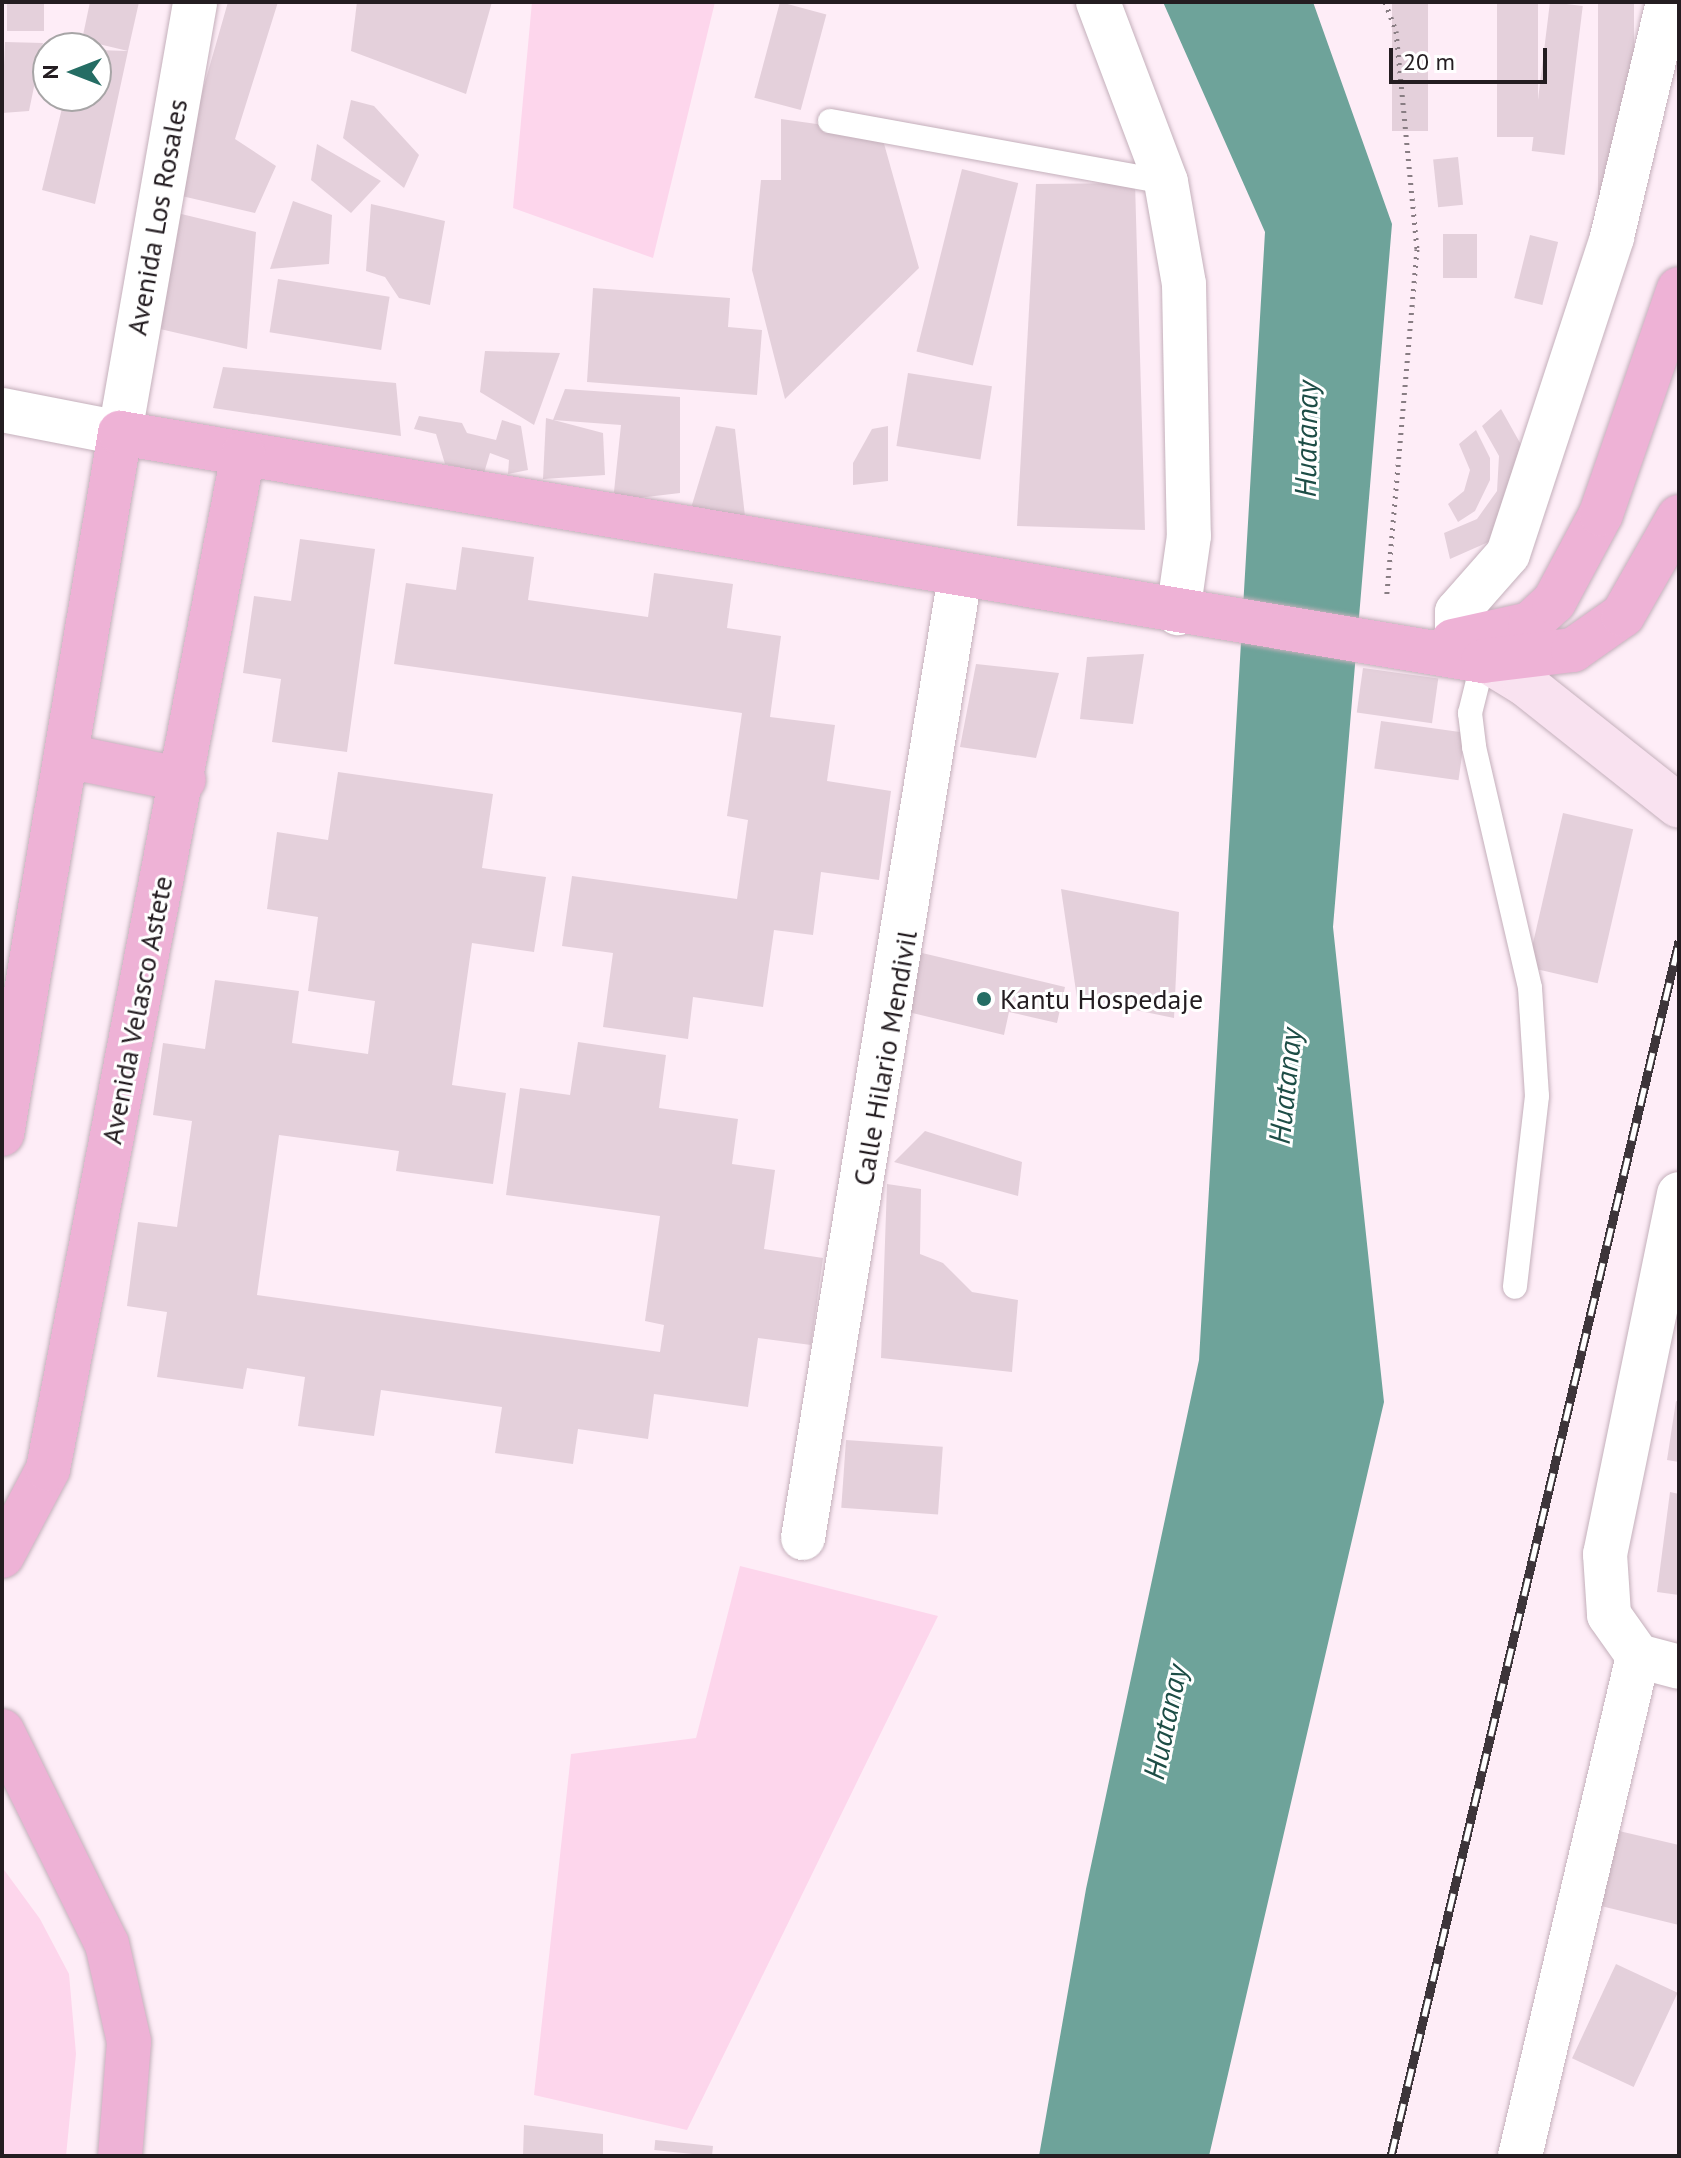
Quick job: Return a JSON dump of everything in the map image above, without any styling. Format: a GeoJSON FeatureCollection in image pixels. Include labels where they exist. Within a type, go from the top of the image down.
{"type":"FeatureCollection","features":[{"type":"Feature","properties":{"kind":"highway"},"geometry":{"type":"LineString","coordinates":[[1470,651],[1530,624],[1554,602],[1601,514],[1679,289]]}},
{"type":"Feature","properties":{"kind":"highway"},"geometry":{"type":"LineString","coordinates":[[2,1134],[120,433],[1376,647],[1470,651],[1573,650],[1623,615],[1679,517]]}},
{"type":"Feature","properties":{"kind":"highway","name":"Avenida Velasco Astete"},"geometry":{"type":"LineString","coordinates":[[2,1556],[48,1469],[184,780],[243,454]]}},
{"type":"Feature","properties":{"kind":"highway"},"geometry":{"type":"LineString","coordinates":[[66,756],[184,780]]}},
{"type":"Feature","properties":{"kind":"highway"},"geometry":{"type":"LineString","coordinates":[[2,1731],[107,1944],[129,2042],[120,2156]]}},
{"type":"Feature","properties":{"kind":"main road"},"geometry":{"type":"LineString","coordinates":[[1470,651],[1525,684],[1679,806]]}},
{"type":"Feature","properties":{"kind":"street","name":"Avenida Los Rosales"},"geometry":{"type":"LineString","coordinates":[[120,433],[195,2]]}},
{"type":"Feature","properties":{"kind":"street"},"geometry":{"type":"LineString","coordinates":[[1098,2],[1166,182],[1184,284],[1189,536],[1194,616]]}},
{"type":"Feature","properties":{"kind":"street"},"geometry":{"type":"LineString","coordinates":[[1470,651],[1457,612],[1508,554],[1612,237],[1668,2]]}},
{"type":"Feature","properties":{"kind":"street"},"geometry":{"type":"LineString","coordinates":[[2,410],[120,433]]}},
{"type":"Feature","properties":{"kind":"street","name":"Calle Hilario Mendivil"},"geometry":{"type":"LineString","coordinates":[[803,1538],[960,576]]}},
{"type":"Feature","properties":{"kind":"street"},"geometry":{"type":"LineString","coordinates":[[1520,2156],[1659,1661],[1609,1615],[1605,1554],[1665,1347],[1679,1194]]}},
{"type":"Feature","properties":{"kind":"lane"},"geometry":{"type":"LineString","coordinates":[[830,121],[1166,182]]}},
{"type":"Feature","properties":{"kind":"lane"},"geometry":{"type":"LineString","coordinates":[[1470,651],[1470,713],[1474,747],[1530,988],[1537,1096],[1515,1287]]}},
{"type":"Feature","properties":{"kind":"path"},"geometry":{"type":"LineString","coordinates":[[1376,647],[1417,249],[1396,31],[1385,2]]}},
{"type":"Feature","properties":{"kind":"shaded area"},"geometry":{"type":"Polygon","coordinates":[[[532,2],[715,2],[653,258],[513,208],[532,2]]]}},
{"type":"Feature","properties":{"kind":"shaded area"},"geometry":{"type":"Polygon","coordinates":[[[740,1566],[938,1616],[687,2130],[534,2095],[571,1754],[696,1738],[740,1566]]]}},
{"type":"Feature","properties":{"kind":"shaded area"},"geometry":{"type":"Polygon","coordinates":[[[2,1867],[40,1919],[69,1974],[76,2054],[66,2156],[2,2156],[2,1867]]]}},
{"type":"Feature","properties":{"kind":"water","name":"Huatanay"},"geometry":{"type":"Polygon","coordinates":[[[1163,2],[1313,2],[1392,224],[1333,927],[1384,1402],[1209,2156],[1039,2156],[1086,1889],[1199,1360],[1265,232],[1163,2]]]}},
{"type":"Feature","properties":{"kind":"building"},"geometry":{"type":"Polygon","coordinates":[[[7,2],[44,2],[44,31],[7,31],[7,2]]]}},
{"type":"Feature","properties":{"kind":"building"},"geometry":{"type":"Polygon","coordinates":[[[90,2],[139,2],[128,51],[112,47],[112,32],[84,32],[90,2]]]}},
{"type":"Feature","properties":{"kind":"building"},"geometry":{"type":"Polygon","coordinates":[[[228,2],[278,2],[235,139],[276,166],[255,213],[173,194],[228,2]]]}},
{"type":"Feature","properties":{"kind":"building"},"geometry":{"type":"Polygon","coordinates":[[[357,2],[492,2],[466,94],[351,51],[357,2]]]}},
{"type":"Feature","properties":{"kind":"building"},"geometry":{"type":"Polygon","coordinates":[[[780,2],[826,14],[801,110],[754,98],[780,2]]]}},
{"type":"Feature","properties":{"kind":"building"},"geometry":{"type":"Polygon","coordinates":[[[1392,2],[1428,2],[1428,131],[1392,131],[1392,2]]]}},
{"type":"Feature","properties":{"kind":"building"},"geometry":{"type":"Polygon","coordinates":[[[1497,2],[1538,2],[1538,137],[1497,137],[1497,2]]]}},
{"type":"Feature","properties":{"kind":"building"},"geometry":{"type":"Polygon","coordinates":[[[1550,2],[1583,6],[1564,155],[1532,151],[1550,2]]]}},
{"type":"Feature","properties":{"kind":"building"},"geometry":{"type":"Polygon","coordinates":[[[1598,2],[1634,2],[1634,236],[1598,236],[1598,2]]]}},
{"type":"Feature","properties":{"kind":"building"},"geometry":{"type":"Polygon","coordinates":[[[5,42],[32,43],[29,111],[2,113],[5,42]]]}},
{"type":"Feature","properties":{"kind":"building"},"geometry":{"type":"Polygon","coordinates":[[[112,50],[128,51],[95,204],[42,190],[61,112],[112,112],[112,50]]]}},
{"type":"Feature","properties":{"kind":"building"},"geometry":{"type":"Polygon","coordinates":[[[351,100],[374,106],[419,155],[404,188],[343,138],[351,100]]]}},
{"type":"Feature","properties":{"kind":"building"},"geometry":{"type":"Polygon","coordinates":[[[781,119],[881,133],[919,268],[785,399],[752,270],[761,180],[781,180],[781,119]]]}},
{"type":"Feature","properties":{"kind":"building"},"geometry":{"type":"Polygon","coordinates":[[[317,144],[381,181],[351,213],[311,180],[317,144]]]}},
{"type":"Feature","properties":{"kind":"building"},"geometry":{"type":"Polygon","coordinates":[[[1458,157],[1463,205],[1438,207],[1433,160],[1458,157]]]}},
{"type":"Feature","properties":{"kind":"building"},"geometry":{"type":"Polygon","coordinates":[[[962,169],[1018,183],[973,365],[917,351],[962,169]]]}},
{"type":"Feature","properties":{"kind":"building"},"geometry":{"type":"Polygon","coordinates":[[[1135,183],[1145,530],[1017,526],[1036,184],[1135,183]]]}},
{"type":"Feature","properties":{"kind":"building"},"geometry":{"type":"Polygon","coordinates":[[[293,201],[332,215],[329,264],[270,269],[293,201]]]}},
{"type":"Feature","properties":{"kind":"building"},"geometry":{"type":"Polygon","coordinates":[[[371,204],[445,221],[430,305],[399,298],[385,277],[366,271],[371,204]]]}},
{"type":"Feature","properties":{"kind":"building"},"geometry":{"type":"Polygon","coordinates":[[[173,212],[256,232],[247,349],[160,329],[173,212]]]}},
{"type":"Feature","properties":{"kind":"building"},"geometry":{"type":"Polygon","coordinates":[[[1443,234],[1477,234],[1477,278],[1443,278],[1443,234]]]}},
{"type":"Feature","properties":{"kind":"building"},"geometry":{"type":"Polygon","coordinates":[[[1530,235],[1558,242],[1542,305],[1514,298],[1530,235]]]}},
{"type":"Feature","properties":{"kind":"building"},"geometry":{"type":"Polygon","coordinates":[[[278,279],[390,297],[381,350],[270,332],[278,279]]]}},
{"type":"Feature","properties":{"kind":"building"},"geometry":{"type":"Polygon","coordinates":[[[593,288],[730,298],[728,327],[762,330],[757,395],[587,382],[593,288]]]}},
{"type":"Feature","properties":{"kind":"building"},"geometry":{"type":"Polygon","coordinates":[[[485,351],[560,353],[534,425],[480,392],[485,351]]]}},
{"type":"Feature","properties":{"kind":"building"},"geometry":{"type":"Polygon","coordinates":[[[223,367],[396,383],[401,436],[213,408],[223,367]]]}},
{"type":"Feature","properties":{"kind":"building"},"geometry":{"type":"Polygon","coordinates":[[[908,373],[992,386],[980,459],[896,446],[908,373]]]}},
{"type":"Feature","properties":{"kind":"building"},"geometry":{"type":"Polygon","coordinates":[[[565,389],[680,397],[680,493],[613,501],[621,425],[553,420],[565,389]]]}},
{"type":"Feature","properties":{"kind":"building"},"geometry":{"type":"Polygon","coordinates":[[[1501,409],[1524,450],[1493,540],[1450,559],[1444,533],[1477,519],[1497,491],[1499,456],[1482,426],[1501,409]]]}},
{"type":"Feature","properties":{"kind":"building"},"geometry":{"type":"Polygon","coordinates":[[[419,416],[462,423],[467,433],[496,440],[502,420],[521,426],[528,470],[508,474],[509,460],[490,453],[484,473],[445,464],[436,434],[414,429],[419,416]]]}},
{"type":"Feature","properties":{"kind":"building"},"geometry":{"type":"Polygon","coordinates":[[[546,418],[603,433],[605,475],[543,479],[546,418]]]}},
{"type":"Feature","properties":{"kind":"building"},"geometry":{"type":"Polygon","coordinates":[[[716,426],[735,429],[746,525],[691,508],[716,426]]]}},
{"type":"Feature","properties":{"kind":"building"},"geometry":{"type":"Polygon","coordinates":[[[888,426],[888,481],[853,485],[853,463],[872,429],[888,426]]]}},
{"type":"Feature","properties":{"kind":"building"},"geometry":{"type":"Polygon","coordinates":[[[1476,430],[1490,458],[1490,480],[1475,511],[1458,522],[1448,504],[1464,491],[1470,470],[1459,444],[1476,430]]]}},
{"type":"Feature","properties":{"kind":"building"},"geometry":{"type":"Polygon","coordinates":[[[300,539],[375,549],[347,752],[272,742],[281,679],[243,673],[254,596],[291,601],[300,539]]]}},
{"type":"Feature","properties":{"kind":"building"},"geometry":{"type":"Polygon","coordinates":[[[462,547],[534,557],[528,600],[648,617],[654,573],[733,584],[727,628],[781,636],[770,717],[835,725],[827,781],[891,791],[879,880],[821,872],[813,935],[774,930],[763,1007],[693,997],[688,1039],[603,1027],[613,953],[562,946],[572,876],[737,899],[748,820],[727,816],[742,713],[394,664],[406,583],[456,590],[462,547]]]}},
{"type":"Feature","properties":{"kind":"building"},"geometry":{"type":"Polygon","coordinates":[[[1144,654],[1133,724],[1080,719],[1087,657],[1144,654]]]}},
{"type":"Feature","properties":{"kind":"building"},"geometry":{"type":"Polygon","coordinates":[[[976,664],[1059,673],[1036,758],[960,747],[976,664]]]}},
{"type":"Feature","properties":{"kind":"building"},"geometry":{"type":"Polygon","coordinates":[[[1363,668],[1438,679],[1432,723],[1357,713],[1363,668]]]}},
{"type":"Feature","properties":{"kind":"building"},"geometry":{"type":"Polygon","coordinates":[[[1381,721],[1465,733],[1458,780],[1374,769],[1381,721]]]}},
{"type":"Feature","properties":{"kind":"building"},"geometry":{"type":"Polygon","coordinates":[[[338,772],[493,794],[482,868],[546,877],[534,952],[472,943],[452,1085],[506,1093],[493,1184],[396,1171],[399,1151],[279,1135],[257,1295],[660,1352],[664,1325],[645,1321],[660,1216],[506,1195],[520,1088],[570,1095],[578,1042],[666,1055],[659,1108],[738,1119],[732,1164],[775,1170],[764,1249],[823,1258],[811,1345],[758,1338],[748,1407],[654,1394],[648,1439],[578,1429],[573,1464],[495,1453],[502,1407],[381,1390],[374,1436],[298,1426],[305,1377],[247,1368],[243,1389],[157,1377],[167,1312],[127,1306],[138,1222],[177,1227],[192,1121],[153,1115],[163,1043],[205,1049],[215,980],[299,991],[292,1043],[368,1054],[375,1001],[308,991],[318,917],[267,909],[277,832],[328,840],[338,772]]]}},
{"type":"Feature","properties":{"kind":"building"},"geometry":{"type":"Polygon","coordinates":[[[1563,813],[1633,829],[1598,983],[1527,967],[1563,813]]]}},
{"type":"Feature","properties":{"kind":"building"},"geometry":{"type":"Polygon","coordinates":[[[1061,889],[1179,912],[1174,1018],[1077,998],[1061,889]]]}},
{"type":"Feature","properties":{"kind":"building","name":"Kantu Hospedaje"},"geometry":{"type":"Polygon","coordinates":[[[918,952],[1065,987],[1057,1023],[1009,1012],[1004,1035],[904,1011],[918,952]]]}},
{"type":"Feature","properties":{"kind":"building"},"geometry":{"type":"Polygon","coordinates":[[[925,1131],[1022,1162],[1018,1196],[894,1162],[925,1131]]]}},
{"type":"Feature","properties":{"kind":"building"},"geometry":{"type":"Polygon","coordinates":[[[887,1184],[921,1189],[920,1254],[943,1263],[972,1292],[1018,1300],[1012,1372],[881,1358],[887,1184]]]}},
{"type":"Feature","properties":{"kind":"building"},"geometry":{"type":"Polygon","coordinates":[[[1676,1401],[1679,1402],[1679,1462],[1667,1460],[1676,1401]]]}},
{"type":"Feature","properties":{"kind":"building"},"geometry":{"type":"Polygon","coordinates":[[[846,1440],[943,1447],[938,1515],[841,1508],[846,1440]]]}},
{"type":"Feature","properties":{"kind":"building"},"geometry":{"type":"Polygon","coordinates":[[[1670,1492],[1679,1494],[1679,1595],[1657,1592],[1670,1492]]]}},
{"type":"Feature","properties":{"kind":"building"},"geometry":{"type":"Polygon","coordinates":[[[1619,1831],[1679,1845],[1679,1925],[1601,1906],[1619,1831]]]}},
{"type":"Feature","properties":{"kind":"building"},"geometry":{"type":"Polygon","coordinates":[[[1616,1964],[1678,1993],[1634,2087],[1572,2058],[1616,1964]]]}},
{"type":"Feature","properties":{"kind":"building"},"geometry":{"type":"Polygon","coordinates":[[[524,2125],[603,2134],[603,2156],[523,2156],[524,2125]]]}},
{"type":"Feature","properties":{"kind":"building"},"geometry":{"type":"Polygon","coordinates":[[[655,2140],[713,2146],[712,2156],[654,2150],[655,2140]]]}},
{"type":"Feature","properties":{"kind":"railway"},"geometry":{"type":"LineString","coordinates":[[1391,2156],[1679,941]]}},
{"type":"Feature","properties":{"kind":"place","name":"Kantu Hospedaje"},"geometry":{"type":"Point","coordinates":[984,999]}}]}
